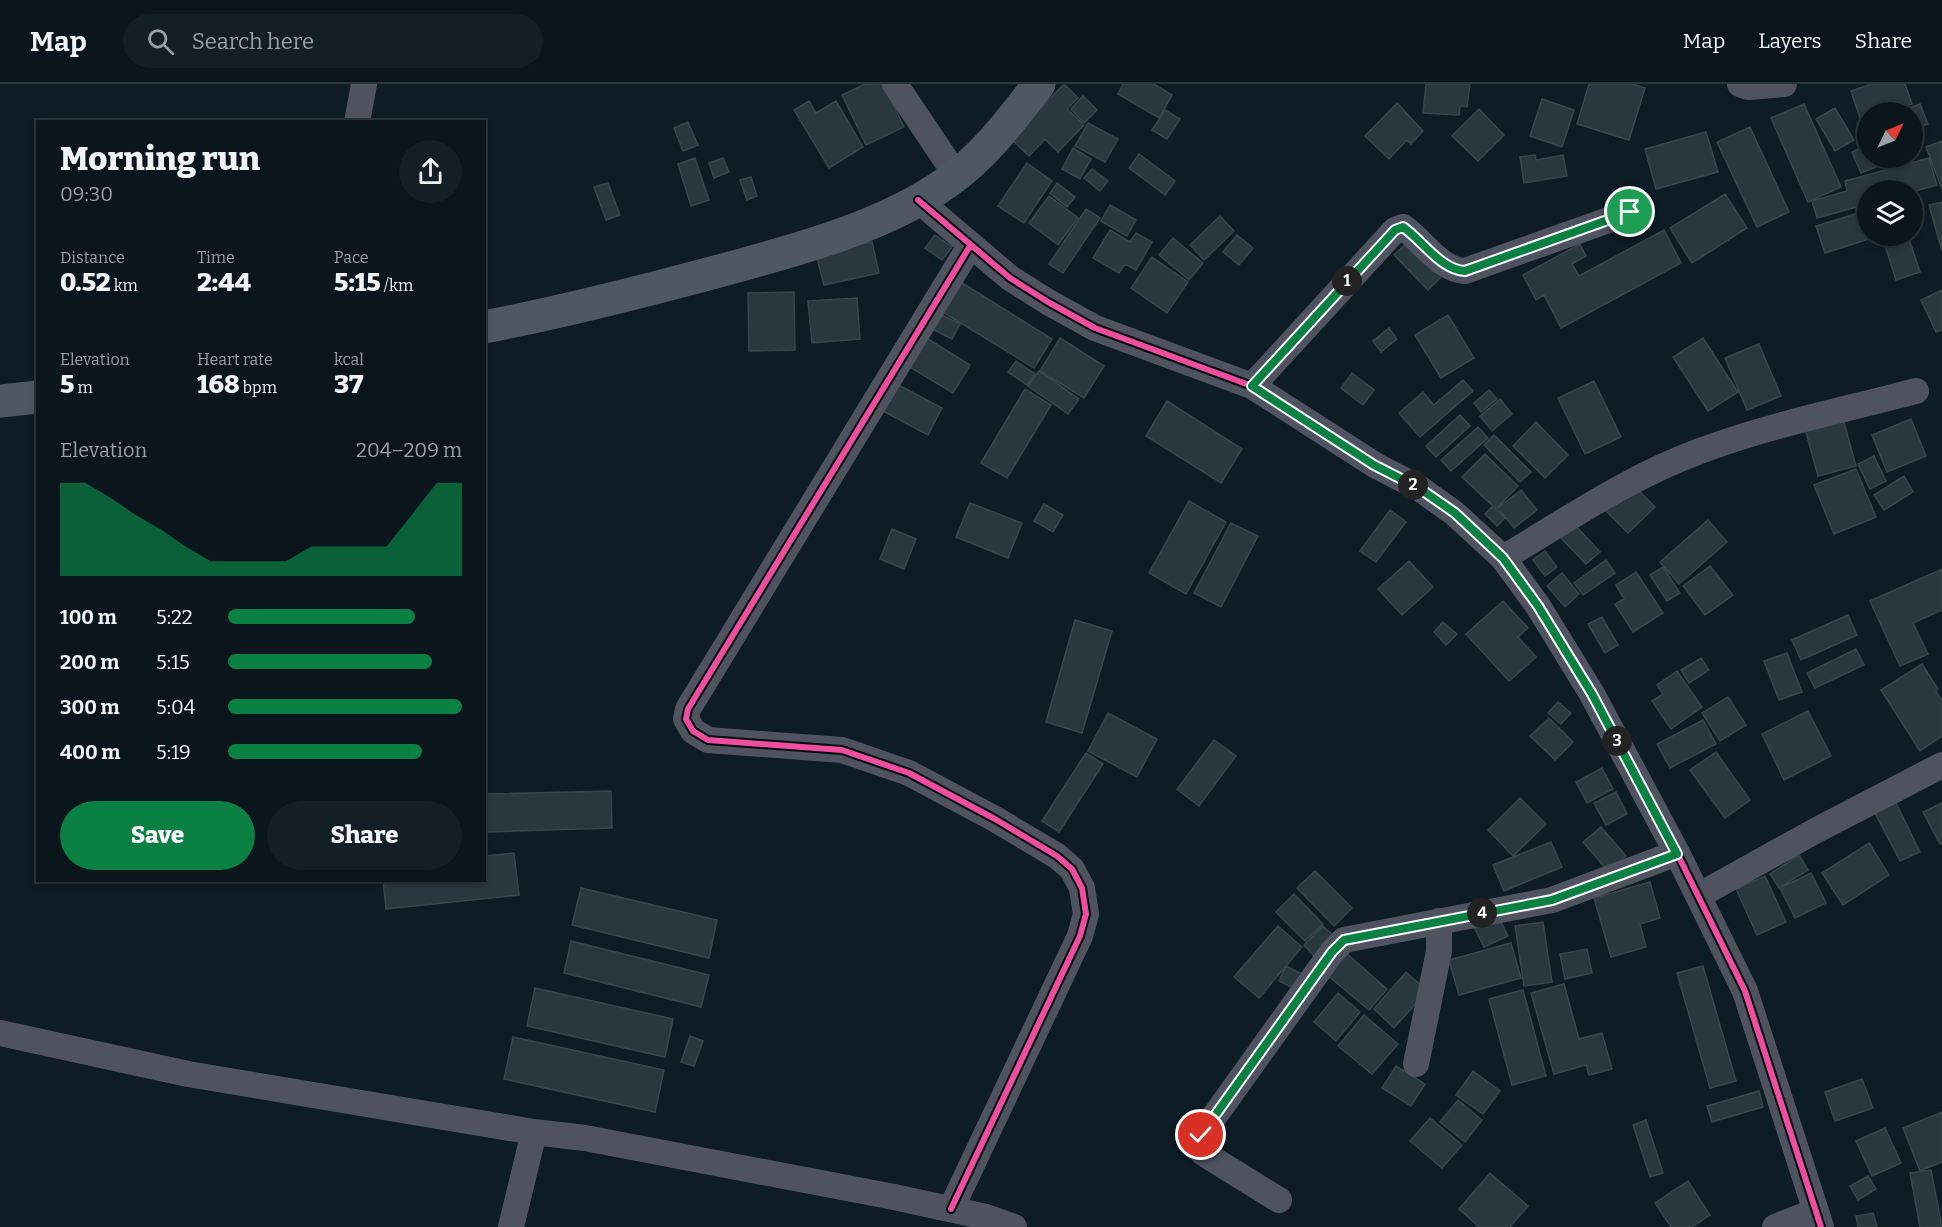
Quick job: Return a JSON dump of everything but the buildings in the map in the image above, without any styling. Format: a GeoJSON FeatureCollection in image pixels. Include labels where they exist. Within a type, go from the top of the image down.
{"type":"FeatureCollection","features":[{"type":"Feature","properties":{"kind":"street"},"geometry":{"type":"LineString","coordinates":[[357,120],[364,84]]}},
{"type":"Feature","properties":{"kind":"street"},"geometry":{"type":"LineString","coordinates":[[895,84],[956,175]]}},
{"type":"Feature","properties":{"kind":"street"},"geometry":{"type":"LineString","coordinates":[[486,327],[650,290],[774,256],[838,235],[918,200],[973,162],[1039,84]]}},
{"type":"Feature","properties":{"kind":"street"},"geometry":{"type":"LineString","coordinates":[[1740,84],[1748,87],[1784,84]]}},
{"type":"Feature","properties":{"kind":"street"},"geometry":{"type":"LineString","coordinates":[[918,200],[1010,278],[1095,328],[1252,386],[1374,465],[1419,488],[1455,513],[1503,558],[1538,606],[1592,694],[1677,854],[1745,991],[1819,1219],[1775,1227]]}},
{"type":"Feature","properties":{"kind":"street"},"geometry":{"type":"LineString","coordinates":[[1252,386],[1395,230],[1403,227],[1447,265],[1465,271],[1630,212]]}},
{"type":"Feature","properties":{"kind":"street"},"geometry":{"type":"LineString","coordinates":[[951,1209],[1080,936],[1086,914],[1082,888],[1072,868],[1057,856],[995,819],[909,772],[887,763],[842,750],[708,740],[693,731],[686,719],[688,709],[970,246]]}},
{"type":"Feature","properties":{"kind":"street"},"geometry":{"type":"LineString","coordinates":[[1503,558],[1599,499],[1699,451],[1763,431],[1916,391]]}},
{"type":"Feature","properties":{"kind":"street"},"geometry":{"type":"LineString","coordinates":[[0,401],[36,397]]}},
{"type":"Feature","properties":{"kind":"street"},"geometry":{"type":"LineString","coordinates":[[1698,896],[1815,831],[1942,765]]}},
{"type":"Feature","properties":{"kind":"street"},"geometry":{"type":"LineString","coordinates":[[1279,1200],[1203,1153],[1199,1146],[1201,1135],[1332,952],[1344,940],[1552,900],[1677,854]]}},
{"type":"Feature","properties":{"kind":"street"},"geometry":{"type":"LineString","coordinates":[[1416,1064],[1439,951],[1439,921]]}},
{"type":"Feature","properties":{"kind":"street"},"geometry":{"type":"LineString","coordinates":[[0,1033],[188,1074],[534,1132],[597,1140],[951,1209],[986,1217],[1014,1227]]}},
{"type":"Feature","properties":{"kind":"street"},"geometry":{"type":"LineString","coordinates":[[511,1227],[534,1132]]}},
{"type":"Feature","properties":{"kind":"cycle path"},"geometry":{"type":"LineString","coordinates":[[918,200],[1010,278],[1048,302],[1095,328],[1252,386],[1375,465],[1419,488],[1454,513],[1503,558],[1538,606],[1592,694],[1677,853],[1745,991],[1821,1227]]}},
{"type":"Feature","properties":{"kind":"cycle path"},"geometry":{"type":"LineString","coordinates":[[951,1209],[1080,936],[1086,914],[1082,888],[1072,869],[1057,856],[995,819],[909,773],[842,750],[708,740],[693,731],[686,719],[688,709],[970,246]]}},
{"type":"Feature","properties":{"kind":"route"},"geometry":{"type":"LineString","coordinates":[[1201,1135],[1332,952],[1344,940],[1552,900],[1677,854],[1592,694],[1538,606],[1503,558],[1455,513],[1419,488],[1374,465],[1252,386],[1395,230],[1403,227],[1447,265],[1465,271],[1630,212]]}}]}
